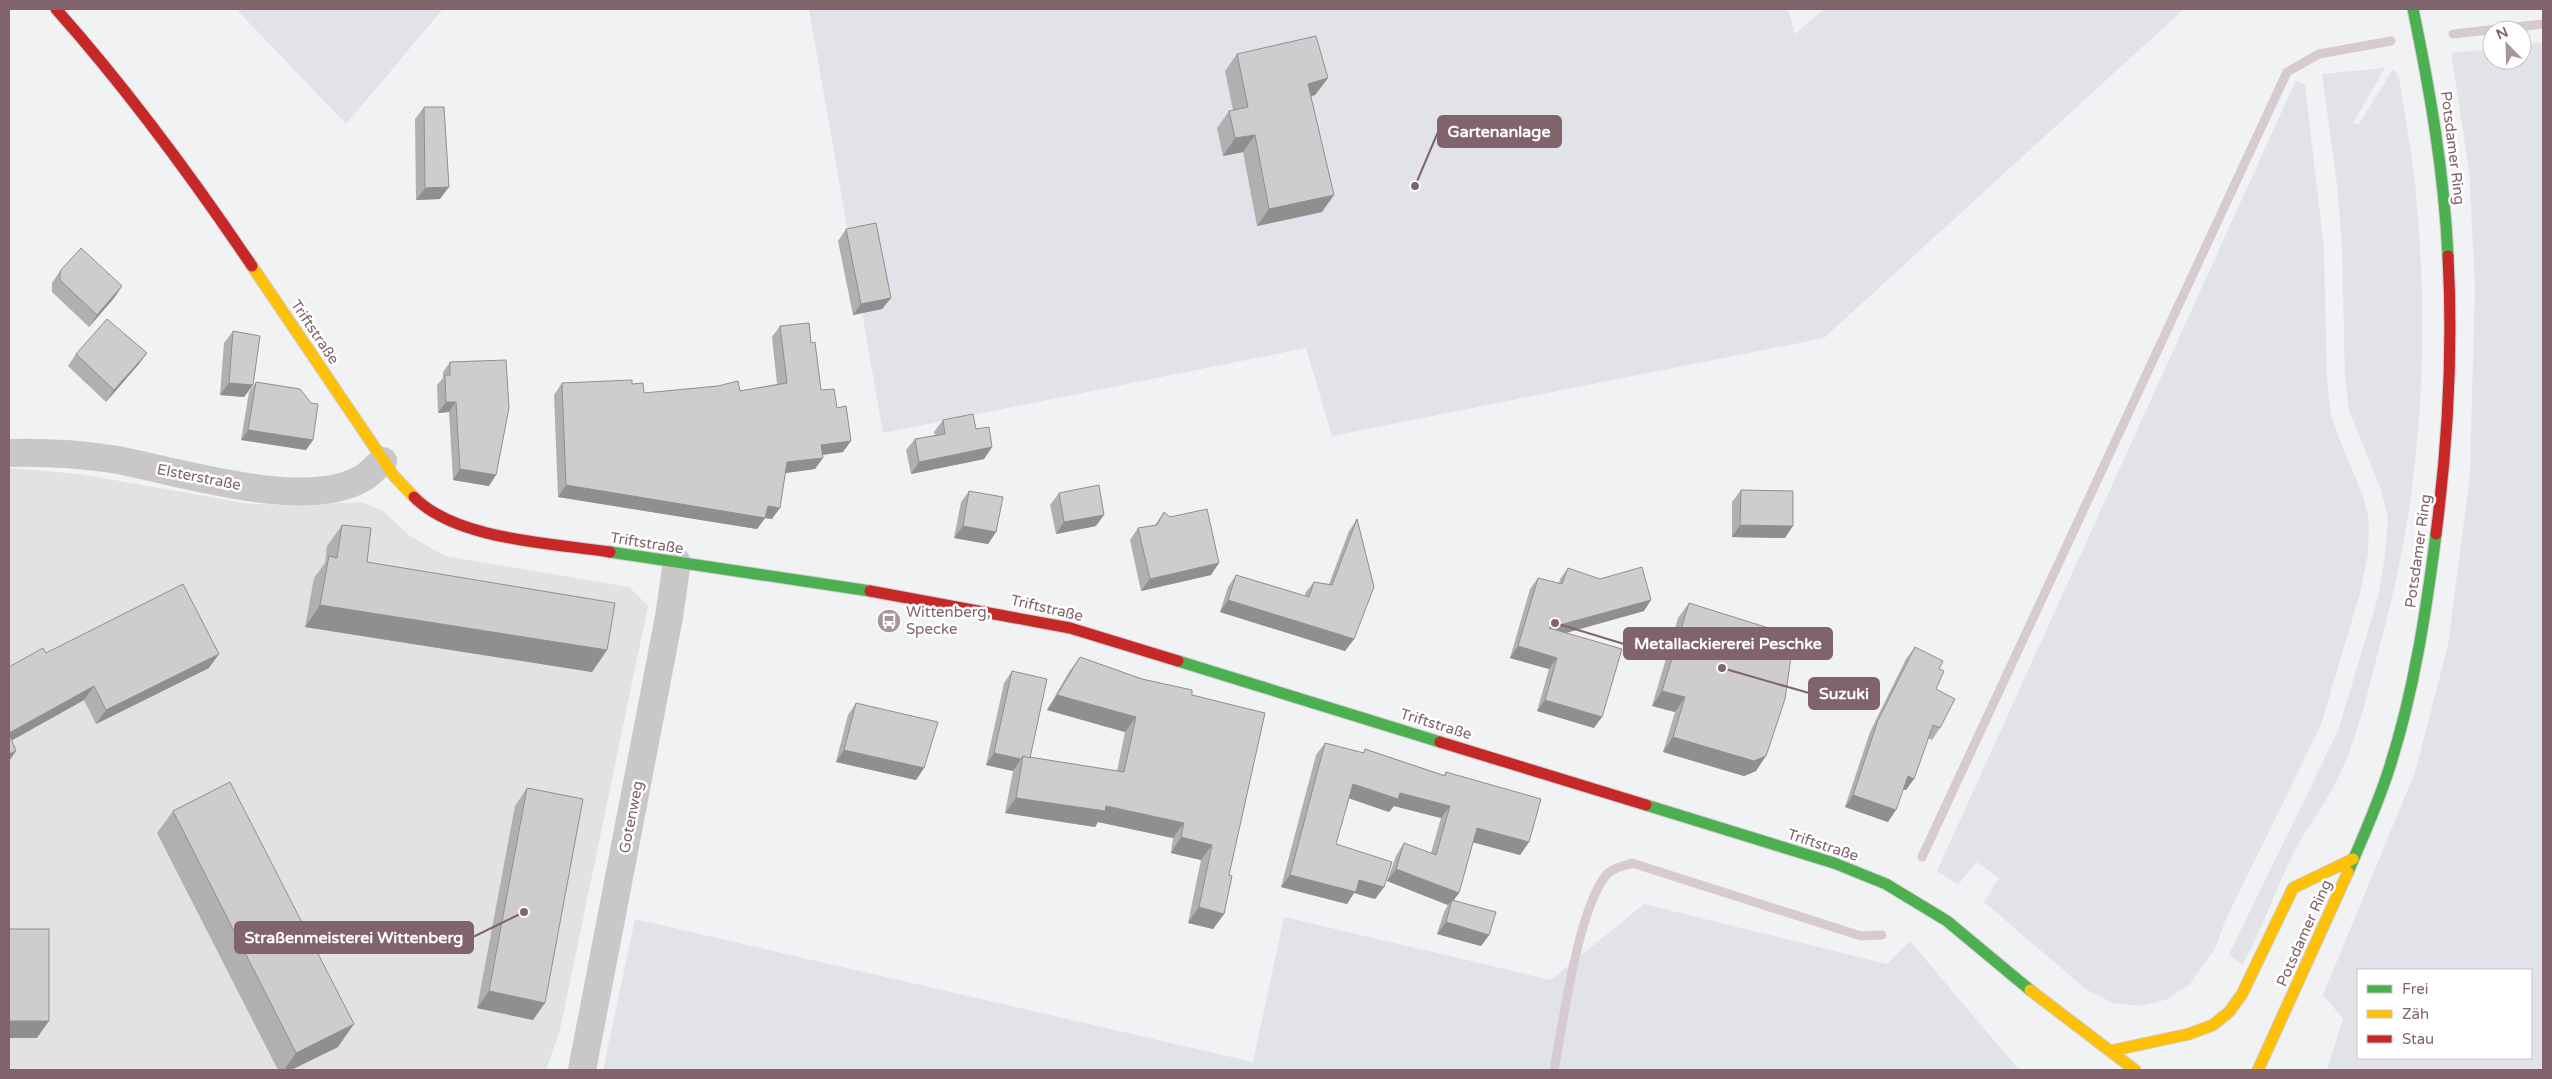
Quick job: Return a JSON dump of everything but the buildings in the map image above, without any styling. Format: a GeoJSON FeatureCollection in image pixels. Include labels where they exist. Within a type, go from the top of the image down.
{"type":"FeatureCollection","features":[{"type":"Feature","properties":{"kind":"main road","name":"Triftstraße"},"geometry":{"type":"LineString","coordinates":[[56,9],[103,62],[194,180],[383,461],[420,504],[435,516],[451,524],[493,534],[909,597],[1070,628],[1834,863],[1886,884],[1947,921],[2038,997],[2135,1070]]}},
{"type":"Feature","properties":{"kind":"main road","name":"Potsdamer Ring"},"geometry":{"type":"LineString","coordinates":[[2258,1070],[2353,860],[2381,792],[2412,684],[2437,534],[2449,416],[2452,294],[2448,228],[2435,116],[2413,9]]}},
{"type":"Feature","properties":{"kind":"main road"},"geometry":{"type":"LineString","coordinates":[[2110,1051],[2189,1034],[2213,1025],[2229,1012],[2242,994],[2293,888],[2353,860]]}},
{"type":"Feature","properties":{"kind":"street","name":"Elsterstraße"},"geometry":{"type":"LineString","coordinates":[[9,453],[110,459],[250,487],[279,490],[332,488],[350,483],[363,478],[383,461]]}},
{"type":"Feature","properties":{"kind":"street","name":"Gotenweg"},"geometry":{"type":"LineString","coordinates":[[582,1070],[670,617],[677,562]]}},
{"type":"Feature","properties":{"kind":"shaded area"},"geometry":{"type":"Polygon","coordinates":[[[236,9],[443,9],[346,124],[236,9]]]}},
{"type":"Feature","properties":{"kind":"shaded area"},"geometry":{"type":"Polygon","coordinates":[[[809,9],[1788,9],[1795,34],[1824,9],[2184,9],[1824,338],[1332,436],[1306,348],[883,433],[809,9]]]}},
{"type":"Feature","properties":{"kind":"shaded area"},"geometry":{"type":"Polygon","coordinates":[[[2543,42],[2543,1070],[2327,1070],[2343,1019],[2323,995],[2415,772],[2448,645],[2470,475],[2475,285],[2469,170],[2451,53],[2482,50],[2482,70],[2532,70],[2532,44],[2543,42]]]}},
{"type":"Feature","properties":{"kind":"shaded area"},"geometry":{"type":"Polygon","coordinates":[[[2385,68],[2353,123],[2359,124],[2393,69],[2399,77],[2415,183],[2422,304],[2422,363],[2419,421],[2413,480],[2404,538],[2377,656],[2349,754],[2332,789],[2294,852],[2242,965],[2229,954],[2338,731],[2378,597],[2385,556],[2388,518],[2381,490],[2349,410],[2345,378],[2342,248],[2337,184],[2322,74],[2385,68]]]}},
{"type":"Feature","properties":{"kind":"shaded area"},"geometry":{"type":"Polygon","coordinates":[[[2296,80],[2305,85],[2324,249],[2327,380],[2331,414],[2363,496],[2369,520],[2368,554],[2360,593],[2321,725],[2225,921],[2216,947],[2190,984],[2168,999],[2142,1006],[2113,1003],[2087,990],[1984,902],[1999,878],[1976,862],[1958,885],[1937,871],[2296,80]]]}},
{"type":"Feature","properties":{"kind":"shaded area"},"geometry":{"type":"Polygon","coordinates":[[[9,468],[80,474],[250,504],[303,505],[361,502],[382,510],[410,536],[445,556],[629,587],[648,606],[560,1030],[546,1070],[9,1070],[9,468]]]}},
{"type":"Feature","properties":{"kind":"shaded area"},"geometry":{"type":"Polygon","coordinates":[[[1644,904],[1887,964],[1910,941],[2019,1070],[603,1070],[635,919],[1253,1062],[1284,917],[1551,980],[1644,904]]]}},
{"type":"Feature","properties":{"kind":"waterway"},"geometry":{"type":"LineString","coordinates":[[2453,34],[2543,24]]}},
{"type":"Feature","properties":{"kind":"waterway"},"geometry":{"type":"LineString","coordinates":[[1922,857],[2287,72],[2319,54],[2391,41]]}},
{"type":"Feature","properties":{"kind":"waterway"},"geometry":{"type":"LineString","coordinates":[[1554,1070],[1573,967],[1588,912],[1597,890],[1607,874],[1615,869],[1632,863],[1861,936],[1882,935]]}},
{"type":"Feature","properties":{"kind":"traffic: fast"},"geometry":{"type":"LineString","coordinates":[[2413,9],[2435,132],[2448,256]]}},
{"type":"Feature","properties":{"kind":"traffic: fast"},"geometry":{"type":"LineString","coordinates":[[2348,872],[2381,793],[2406,709],[2428,593],[2436,534]]}},
{"type":"Feature","properties":{"kind":"traffic: fast"},"geometry":{"type":"LineString","coordinates":[[610,552],[870,591]]}},
{"type":"Feature","properties":{"kind":"traffic: fast"},"geometry":{"type":"LineString","coordinates":[[1178,661],[1440,742]]}},
{"type":"Feature","properties":{"kind":"traffic: fast"},"geometry":{"type":"LineString","coordinates":[[1646,805],[1834,863],[1886,884],[1947,921],[2030,990]]}},
{"type":"Feature","properties":{"kind":"traffic: slow"},"geometry":{"type":"LineString","coordinates":[[252,266],[394,476],[414,497]]}},
{"type":"Feature","properties":{"kind":"traffic: slow"},"geometry":{"type":"LineString","coordinates":[[2110,1051],[2189,1034],[2213,1025],[2229,1012],[2242,994],[2293,888],[2353,859]]}},
{"type":"Feature","properties":{"kind":"traffic: slow"},"geometry":{"type":"LineString","coordinates":[[2258,1070],[2348,872]]}},
{"type":"Feature","properties":{"kind":"traffic: slow"},"geometry":{"type":"LineString","coordinates":[[2030,990],[2135,1070]]}},
{"type":"Feature","properties":{"kind":"traffic: jam"},"geometry":{"type":"LineString","coordinates":[[56,9],[109,71],[158,134],[252,266]]}},
{"type":"Feature","properties":{"kind":"traffic: jam"},"geometry":{"type":"LineString","coordinates":[[2436,534],[2444,465],[2450,361],[2448,256]]}},
{"type":"Feature","properties":{"kind":"traffic: jam"},"geometry":{"type":"LineString","coordinates":[[414,497],[432,511],[454,522],[479,531],[533,542],[610,552]]}},
{"type":"Feature","properties":{"kind":"traffic: jam"},"geometry":{"type":"LineString","coordinates":[[870,591],[1070,628],[1178,661]]}},
{"type":"Feature","properties":{"kind":"traffic: jam"},"geometry":{"type":"LineString","coordinates":[[1440,742],[1646,805]]}},
{"type":"Feature","properties":{"kind":"place","name":"Gartenanlage"},"geometry":{"type":"Point","coordinates":[1415,186]}},
{"type":"Feature","properties":{"kind":"place","name":"Wittenberg, Specke"},"geometry":{"type":"Point","coordinates":[889,621]}},
{"type":"Feature","properties":{"kind":"place","name":"Metallackiererei Peschke"},"geometry":{"type":"Point","coordinates":[1555,623]}},
{"type":"Feature","properties":{"kind":"place","name":"Suzuki"},"geometry":{"type":"Point","coordinates":[1722,668]}},
{"type":"Feature","properties":{"kind":"place","name":"Straßenmeisterei Wittenberg"},"geometry":{"type":"Point","coordinates":[524,912]}}]}
